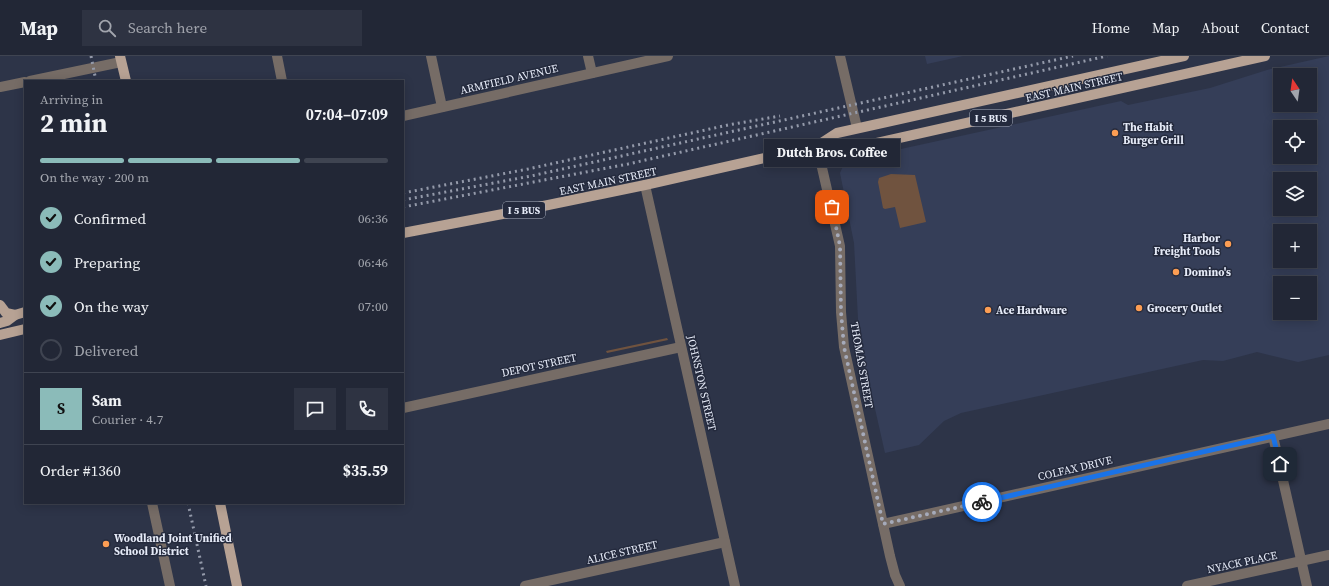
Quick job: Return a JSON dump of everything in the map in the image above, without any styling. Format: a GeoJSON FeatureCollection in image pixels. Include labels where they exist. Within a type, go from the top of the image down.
{"type":"FeatureCollection","features":[{"type":"Feature","properties":{"kind":"main road","name":"EAST MAIN STREET"},"geometry":{"type":"LineString","coordinates":[[404,233],[645,186],[817,146],[837,133],[857,128],[1184,56]]}},
{"type":"Feature","properties":{"kind":"main road","name":"EAST MAIN STREET"},"geometry":{"type":"LineString","coordinates":[[817,146],[841,151],[1265,56]]}},
{"type":"Feature","properties":{"kind":"main road"},"geometry":{"type":"LineString","coordinates":[[121,59],[126,80]]}},
{"type":"Feature","properties":{"kind":"main road"},"geometry":{"type":"LineString","coordinates":[[0,305],[6,313],[20,313]]}},
{"type":"Feature","properties":{"kind":"main road"},"geometry":{"type":"LineString","coordinates":[[0,323],[7,321],[20,313]]}},
{"type":"Feature","properties":{"kind":"main road"},"geometry":{"type":"LineString","coordinates":[[0,335],[24,329]]}},
{"type":"Feature","properties":{"kind":"main road"},"geometry":{"type":"LineString","coordinates":[[220,504],[237,586]]}},
{"type":"Feature","properties":{"kind":"street"},"geometry":{"type":"LineString","coordinates":[[277,56],[282,80]]}},
{"type":"Feature","properties":{"kind":"street"},"geometry":{"type":"LineString","coordinates":[[431,56],[442,107]]}},
{"type":"Feature","properties":{"kind":"street"},"geometry":{"type":"LineString","coordinates":[[588,56],[592,73]]}},
{"type":"Feature","properties":{"kind":"street","name":"ARMFIELD AVENUE"},"geometry":{"type":"LineString","coordinates":[[404,116],[668,56]]}},
{"type":"Feature","properties":{"kind":"street"},"geometry":{"type":"LineString","coordinates":[[840,56],[857,128]]}},
{"type":"Feature","properties":{"kind":"street"},"geometry":{"type":"LineString","coordinates":[[34,80],[121,59]]}},
{"type":"Feature","properties":{"kind":"street"},"geometry":{"type":"LineString","coordinates":[[0,88],[24,82]]}},
{"type":"Feature","properties":{"kind":"street","name":"THOMAS STREET"},"geometry":{"type":"LineString","coordinates":[[817,146],[840,246],[841,312],[844,347],[890,556],[900,586]]}},
{"type":"Feature","properties":{"kind":"street","name":"JOHNSTON STREET"},"geometry":{"type":"LineString","coordinates":[[645,186],[735,586]]}},
{"type":"Feature","properties":{"kind":"street","name":"DEPOT STREET"},"geometry":{"type":"LineString","coordinates":[[404,408],[681,346]]}},
{"type":"Feature","properties":{"kind":"street","name":"COLFAX DRIVE"},"geometry":{"type":"LineString","coordinates":[[883,524],[1329,424]]}},
{"type":"Feature","properties":{"kind":"street"},"geometry":{"type":"LineString","coordinates":[[1273,436],[1307,586]]}},
{"type":"Feature","properties":{"kind":"street"},"geometry":{"type":"LineString","coordinates":[[152,504],[170,586]]}},
{"type":"Feature","properties":{"kind":"street","name":"ALICE STREET"},"geometry":{"type":"LineString","coordinates":[[525,586],[725,542]]}},
{"type":"Feature","properties":{"kind":"street","name":"NYACK PLACE"},"geometry":{"type":"LineString","coordinates":[[1187,586],[1329,555]]}},
{"type":"Feature","properties":{"kind":"shaded area"},"geometry":{"type":"Polygon","coordinates":[[[925,56],[963,56],[927,64],[925,56]]]}},
{"type":"Feature","properties":{"kind":"shaded area"},"geometry":{"type":"Polygon","coordinates":[[[1329,56],[1329,355],[1298,362],[1257,352],[1223,361],[1203,360],[961,413],[944,421],[919,445],[885,453],[859,338],[854,243],[840,173],[844,164],[855,159],[1121,101],[1128,105],[1210,88],[1273,69],[1273,112],[1317,112],[1317,68],[1276,68],[1329,56]]]}},
{"type":"Feature","properties":{"kind":"shaded area"},"geometry":{"type":"Polygon","coordinates":[[[891,174],[915,175],[926,222],[900,228],[895,207],[883,208],[878,182],[879,178],[891,174]]]}},
{"type":"Feature","properties":{"kind":"shaded area"},"geometry":{"type":"Polygon","coordinates":[[[667,338],[668,340],[607,353],[606,351],[667,338]]]}},
{"type":"Feature","properties":{"kind":"railway"},"geometry":{"type":"LineString","coordinates":[[91,56],[96,80]]}},
{"type":"Feature","properties":{"kind":"railway"},"geometry":{"type":"LineString","coordinates":[[404,200],[531,176],[1073,56]]}},
{"type":"Feature","properties":{"kind":"railway"},"geometry":{"type":"LineString","coordinates":[[404,207],[628,164],[1107,56]]}},
{"type":"Feature","properties":{"kind":"railway"},"geometry":{"type":"LineString","coordinates":[[404,193],[528,169],[728,125],[780,116]]}},
{"type":"Feature","properties":{"kind":"railway"},"geometry":{"type":"LineString","coordinates":[[188,504],[206,586]]}},
{"type":"Feature","properties":{"kind":"way so far"},"geometry":{"type":"LineString","coordinates":[[832,207],[840,246],[839,275],[844,347],[883,524],[982,502]]}},
{"type":"Feature","properties":{"kind":"place","name":"The Habit Burger Grill"},"geometry":{"type":"Point","coordinates":[1115,133]}},
{"type":"Feature","properties":{"kind":"place","name":"Dutch Bros. Coffee"},"geometry":{"type":"Point","coordinates":[832,207]}},
{"type":"Feature","properties":{"kind":"place","name":"Harbor Freight Tools"},"geometry":{"type":"Point","coordinates":[1228,244]}},
{"type":"Feature","properties":{"kind":"place","name":"Domino's"},"geometry":{"type":"Point","coordinates":[1176,272]}},
{"type":"Feature","properties":{"kind":"place","name":"Grocery Outlet"},"geometry":{"type":"Point","coordinates":[1139,308]}},
{"type":"Feature","properties":{"kind":"place","name":"Ace Hardware"},"geometry":{"type":"Point","coordinates":[988,310]}},
{"type":"Feature","properties":{"kind":"place","name":"Woodland Joint Unified School District"},"geometry":{"type":"Point","coordinates":[106,544]}},
{"type":"Feature","properties":{"kind":"route"},"geometry":{"type":"LineString","coordinates":[[982,502],[1273,436],[1280,464]]}}]}
